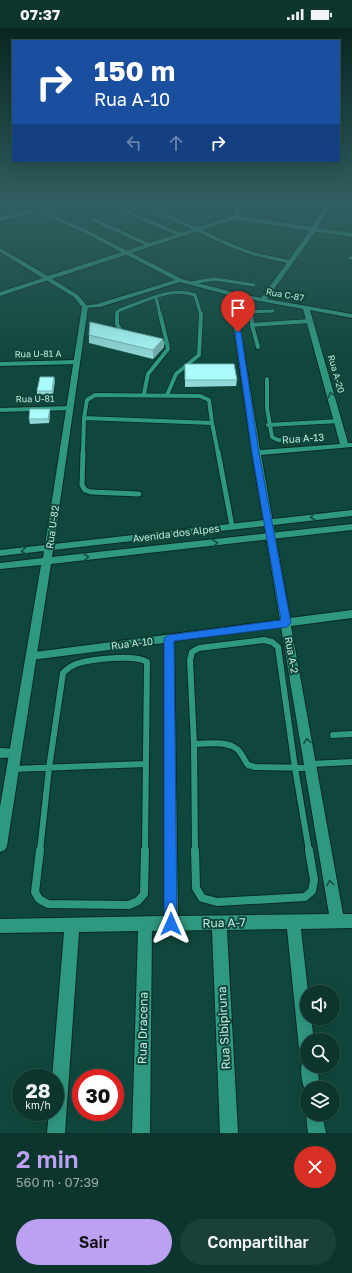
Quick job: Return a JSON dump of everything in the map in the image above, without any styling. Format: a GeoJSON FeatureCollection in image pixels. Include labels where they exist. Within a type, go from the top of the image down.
{"type":"FeatureCollection","features":[{"type":"Feature","properties":{"kind":"street"},"geometry":{"type":"LineString","coordinates":[[13,258],[49,278],[76,296],[84,308],[98,306],[180,280]]}},
{"type":"Feature","properties":{"kind":"street"},"geometry":{"type":"LineString","coordinates":[[0,294],[111,258]]}},
{"type":"Feature","properties":{"kind":"street","name":"Rua C-87"},"geometry":{"type":"LineString","coordinates":[[138,258],[180,280],[235,295],[306,308],[351,314]]}},
{"type":"Feature","properties":{"kind":"street"},"geometry":{"type":"LineString","coordinates":[[273,258],[289,262]]}},
{"type":"Feature","properties":{"kind":"street"},"geometry":{"type":"LineString","coordinates":[[263,300],[292,258]]}},
{"type":"Feature","properties":{"kind":"street","name":"Rua A-2"},"geometry":{"type":"LineString","coordinates":[[235,295],[233,302],[256,453],[287,623],[337,922]]}},
{"type":"Feature","properties":{"kind":"street","name":"Rua U-82"},"geometry":{"type":"LineString","coordinates":[[0,846],[47,561],[84,308]]}},
{"type":"Feature","properties":{"kind":"street","name":"Rua A-20"},"geometry":{"type":"LineString","coordinates":[[306,308],[339,421],[349,446]]}},
{"type":"Feature","properties":{"kind":"street","name":"Rua U-81 A"},"geometry":{"type":"LineString","coordinates":[[0,364],[76,362]]}},
{"type":"Feature","properties":{"kind":"street","name":"Rua U-81"},"geometry":{"type":"LineString","coordinates":[[0,410],[70,408]]}},
{"type":"Feature","properties":{"kind":"street","name":"Rua A-13"},"geometry":{"type":"LineString","coordinates":[[256,453],[349,446]]}},
{"type":"Feature","properties":{"kind":"street","name":"Avenida dos Alpes"},"geometry":{"type":"LineString","coordinates":[[0,554],[352,513]]}},
{"type":"Feature","properties":{"kind":"street","name":"Avenida dos Alpes"},"geometry":{"type":"LineString","coordinates":[[0,566],[352,527]]}},
{"type":"Feature","properties":{"kind":"street","name":"Rua A-10"},"geometry":{"type":"LineString","coordinates":[[31,656],[352,614]]}},
{"type":"Feature","properties":{"kind":"street"},"geometry":{"type":"LineString","coordinates":[[169,638],[171,924]]}},
{"type":"Feature","properties":{"kind":"street"},"geometry":{"type":"LineString","coordinates":[[0,753],[15,753]]}},
{"type":"Feature","properties":{"kind":"street","name":"Rua A-7"},"geometry":{"type":"LineString","coordinates":[[0,926],[352,921]]}},
{"type":"Feature","properties":{"kind":"street"},"geometry":{"type":"LineString","coordinates":[[293,922],[305,1033]]}},
{"type":"Feature","properties":{"kind":"street","name":"Rua Sibipiruna"},"geometry":{"type":"LineString","coordinates":[[219,923],[229,1133]]}},
{"type":"Feature","properties":{"kind":"street","name":"Rua Dracena"},"geometry":{"type":"LineString","coordinates":[[141,1133],[146,924]]}},
{"type":"Feature","properties":{"kind":"street"},"geometry":{"type":"LineString","coordinates":[[56,1133],[72,925]]}},
{"type":"Feature","properties":{"kind":"street"},"geometry":{"type":"LineString","coordinates":[[315,1121],[317,1133]]}},
{"type":"Feature","properties":{"kind":"lane"},"geometry":{"type":"LineString","coordinates":[[191,283],[199,279],[209,278],[254,285]]}},
{"type":"Feature","properties":{"kind":"lane"},"geometry":{"type":"LineString","coordinates":[[125,335],[121,333],[117,324],[117,312],[124,307],[174,291],[188,292],[195,295],[201,313],[200,355],[176,374],[167,395]]}},
{"type":"Feature","properties":{"kind":"lane"},"geometry":{"type":"LineString","coordinates":[[144,394],[148,374],[168,349],[156,297]]}},
{"type":"Feature","properties":{"kind":"lane"},"geometry":{"type":"LineString","coordinates":[[258,347],[250,312],[273,312]]}},
{"type":"Feature","properties":{"kind":"lane"},"geometry":{"type":"LineString","coordinates":[[252,325],[310,321]]}},
{"type":"Feature","properties":{"kind":"lane"},"geometry":{"type":"LineString","coordinates":[[152,341],[167,343]]}},
{"type":"Feature","properties":{"kind":"lane"},"geometry":{"type":"LineString","coordinates":[[267,379],[266,396],[268,424],[274,438],[307,439]]}},
{"type":"Feature","properties":{"kind":"lane"},"geometry":{"type":"LineString","coordinates":[[139,494],[91,492],[85,490],[82,485],[84,418],[87,400],[95,395],[144,394],[200,396],[209,400],[232,526]]}},
{"type":"Feature","properties":{"kind":"lane"},"geometry":{"type":"LineString","coordinates":[[84,418],[212,423]]}},
{"type":"Feature","properties":{"kind":"lane"},"geometry":{"type":"LineString","coordinates":[[268,424],[339,421]]}},
{"type":"Feature","properties":{"kind":"lane"},"geometry":{"type":"LineString","coordinates":[[264,640],[272,642],[278,646],[295,768],[314,880],[312,891],[305,897],[217,902],[202,898],[196,888],[194,744],[190,660],[192,652],[199,648],[264,640]]}},
{"type":"Feature","properties":{"kind":"lane"},"geometry":{"type":"LineString","coordinates":[[132,658],[141,658],[147,662],[145,764],[144,894],[138,901],[129,905],[48,904],[39,899],[35,892],[49,768],[63,673],[68,666],[77,663],[132,658]]}},
{"type":"Feature","properties":{"kind":"lane"},"geometry":{"type":"LineString","coordinates":[[333,734],[352,734]]}},
{"type":"Feature","properties":{"kind":"lane"},"geometry":{"type":"LineString","coordinates":[[194,744],[227,745],[234,747],[239,750],[248,765],[255,767],[295,768],[352,762]]}},
{"type":"Feature","properties":{"kind":"lane"},"geometry":{"type":"LineString","coordinates":[[13,769],[145,764]]}},
{"type":"Feature","properties":{"kind":"building"},"geometry":{"type":"Polygon","coordinates":[[[90,322],[163,339],[153,350],[89,335],[90,322]]]}},
{"type":"Feature","properties":{"kind":"building"},"geometry":{"type":"Polygon","coordinates":[[[185,364],[234,364],[237,380],[185,380],[185,364]]]}},
{"type":"Feature","properties":{"kind":"building"},"geometry":{"type":"Polygon","coordinates":[[[40,377],[54,377],[52,391],[37,391],[40,377]]]}},
{"type":"Feature","properties":{"kind":"building"},"geometry":{"type":"Polygon","coordinates":[[[30,409],[50,409],[48,419],[29,419],[30,409]]]}},
{"type":"Feature","properties":{"kind":"route"},"geometry":{"type":"LineString","coordinates":[[171,924],[169,638],[287,623],[256,453],[238,332]]}}]}
